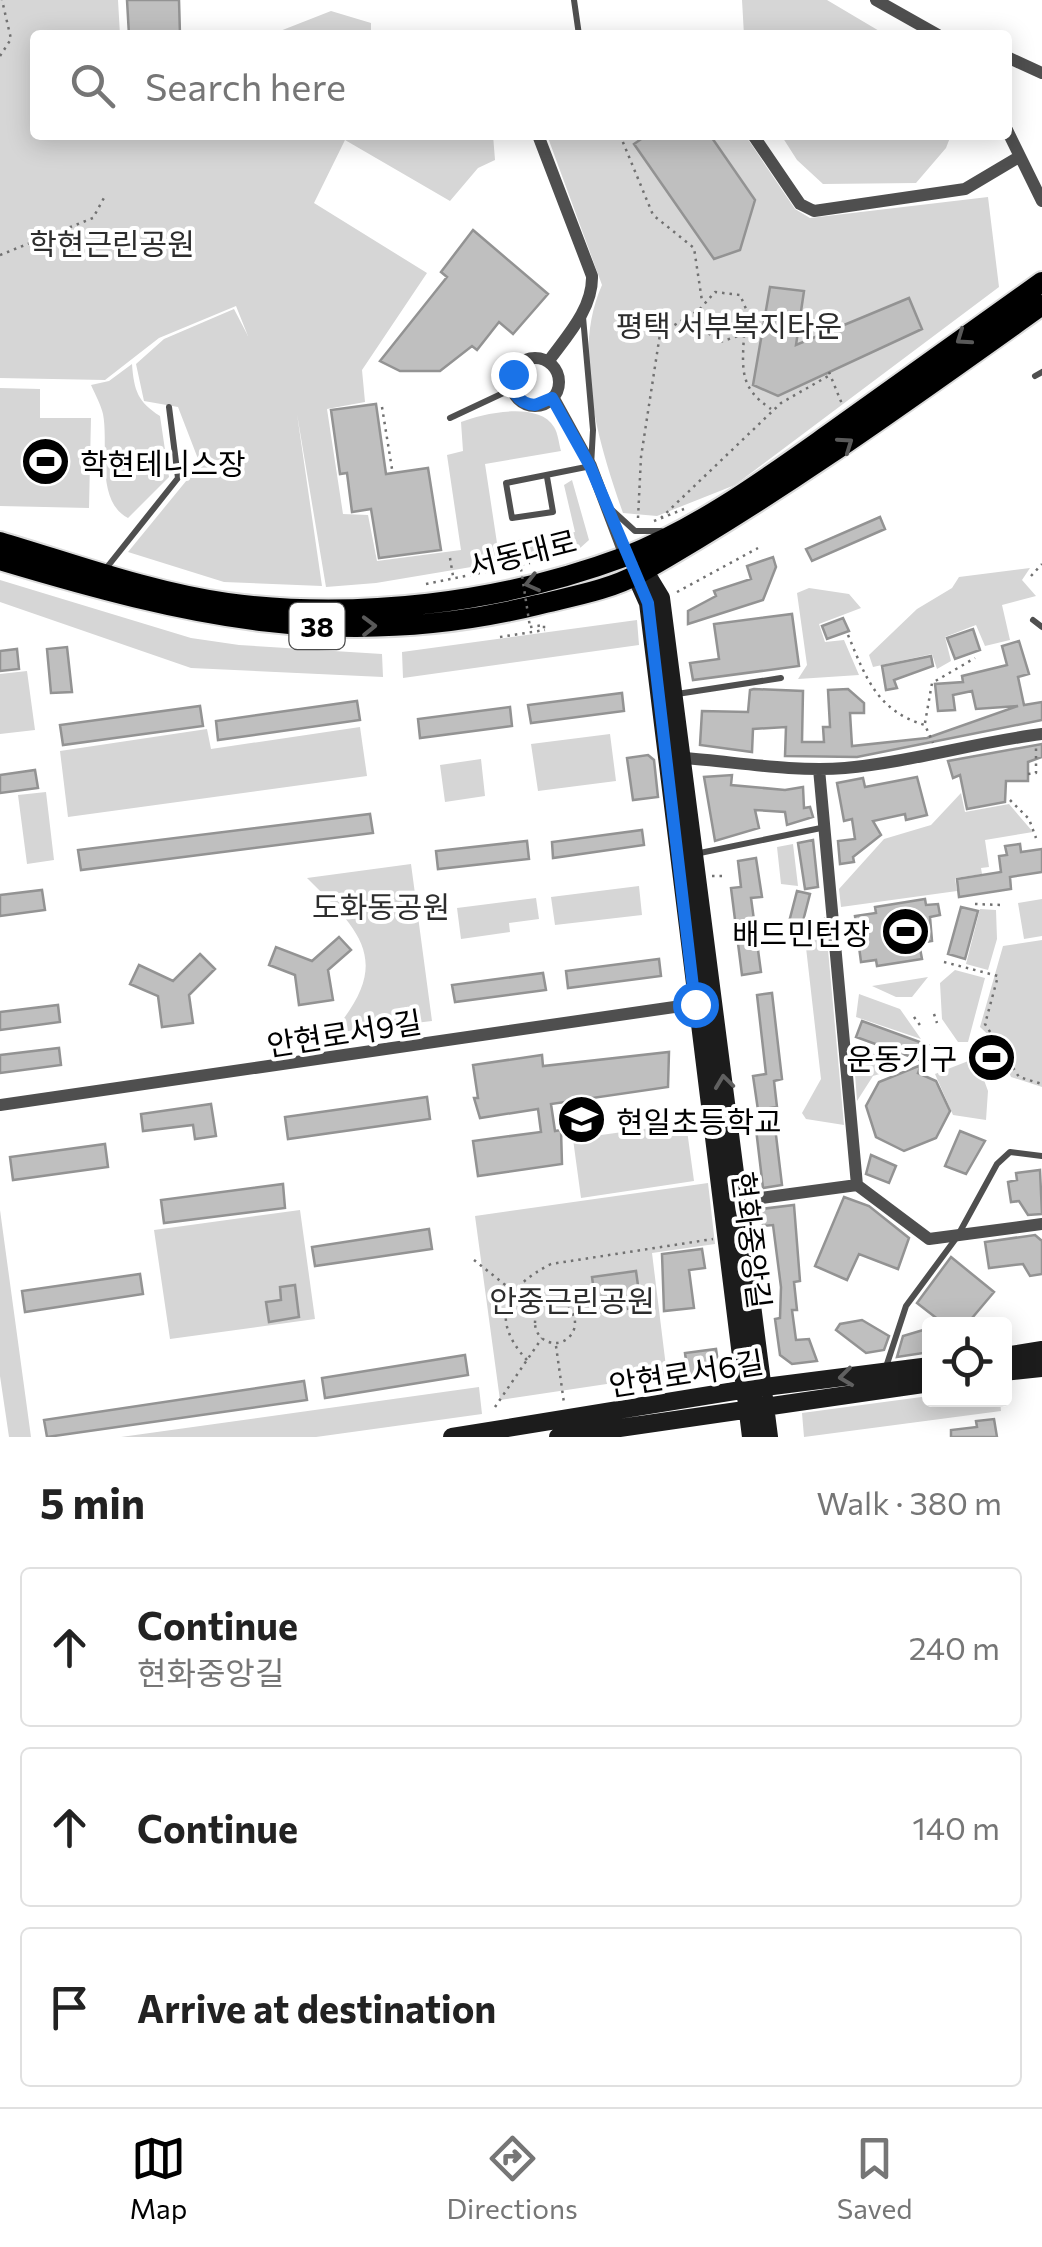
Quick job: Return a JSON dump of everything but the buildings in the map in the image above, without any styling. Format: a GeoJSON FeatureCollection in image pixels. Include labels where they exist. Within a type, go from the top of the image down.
{"type":"FeatureCollection","features":[{"type":"Feature","properties":{"kind":"main road","name":"서동대로"},"geometry":{"type":"LineString","coordinates":[[0,542],[229,603],[363,608],[493,592],[625,556],[669,524],[773,474],[1042,282]]}},
{"type":"Feature","properties":{"kind":"main road","name":"서동대로"},"geometry":{"type":"LineString","coordinates":[[0,560],[231,620],[336,627],[442,622],[498,613],[640,572],[792,481],[1042,304]]}},
{"type":"Feature","properties":{"kind":"street"},"geometry":{"type":"LineString","coordinates":[[876,0],[929,30]]}},
{"type":"Feature","properties":{"kind":"street"},"geometry":{"type":"LineString","coordinates":[[1012,59],[1042,73]]}},
{"type":"Feature","properties":{"kind":"street"},"geometry":{"type":"LineString","coordinates":[[540,140],[592,276],[592,290],[582,314],[548,362]]}},
{"type":"Feature","properties":{"kind":"street"},"geometry":{"type":"LineString","coordinates":[[756,140],[800,204],[814,211],[965,189],[1019,157]]}},
{"type":"Feature","properties":{"kind":"street"},"geometry":{"type":"LineString","coordinates":[[1011,140],[1042,201]]}},
{"type":"Feature","properties":{"kind":"street"},"geometry":{"type":"LineString","coordinates":[[538,358],[548,362],[559,380],[552,398],[542,404],[528,404],[512,388],[513,374],[522,362],[538,358]]}},
{"type":"Feature","properties":{"kind":"street"},"geometry":{"type":"LineString","coordinates":[[552,398],[590,466],[625,556],[662,598],[694,854],[704,1003],[739,1201],[755,1398],[769,1437]]}},
{"type":"Feature","properties":{"kind":"street","name":"현화중앙길"},"geometry":{"type":"LineString","coordinates":[[640,572],[648,603],[704,1003],[755,1398],[752,1437]]}},
{"type":"Feature","properties":{"kind":"street"},"geometry":{"type":"LineString","coordinates":[[666,746],[684,758],[819,769],[904,762],[980,742],[1038,734]]}},
{"type":"Feature","properties":{"kind":"street"},"geometry":{"type":"LineString","coordinates":[[819,769],[821,828],[857,1185]]}},
{"type":"Feature","properties":{"kind":"street","name":"안현로서9길"},"geometry":{"type":"LineString","coordinates":[[0,1105],[704,1003]]}},
{"type":"Feature","properties":{"kind":"street"},"geometry":{"type":"LineString","coordinates":[[739,1201],[857,1185],[920,1234],[957,1237],[1042,1224]]}},
{"type":"Feature","properties":{"kind":"street"},"geometry":{"type":"LineString","coordinates":[[1012,1355],[1042,1350]]}},
{"type":"Feature","properties":{"kind":"street","name":"안현로서6길"},"geometry":{"type":"LineString","coordinates":[[558,1437],[922,1367]]}},
{"type":"Feature","properties":{"kind":"street"},"geometry":{"type":"LineString","coordinates":[[1012,1371],[1042,1368]]}},
{"type":"Feature","properties":{"kind":"street","name":"안현로서6길"},"geometry":{"type":"LineString","coordinates":[[452,1437],[755,1398],[922,1384]]}},
{"type":"Feature","properties":{"kind":"lane"},"geometry":{"type":"LineString","coordinates":[[574,0],[578,30]]}},
{"type":"Feature","properties":{"kind":"lane"},"geometry":{"type":"LineString","coordinates":[[548,477],[553,512],[512,518],[506,483],[590,466],[593,430],[582,314]]}},
{"type":"Feature","properties":{"kind":"lane"},"geometry":{"type":"LineString","coordinates":[[450,418],[512,388]]}},
{"type":"Feature","properties":{"kind":"lane"},"geometry":{"type":"LineString","coordinates":[[103,572],[178,478],[169,407]]}},
{"type":"Feature","properties":{"kind":"lane"},"geometry":{"type":"LineString","coordinates":[[602,499],[635,531],[669,524]]}},
{"type":"Feature","properties":{"kind":"lane"},"geometry":{"type":"LineString","coordinates":[[1033,620],[1042,627]]}},
{"type":"Feature","properties":{"kind":"lane"},"geometry":{"type":"LineString","coordinates":[[676,694],[782,678]]}},
{"type":"Feature","properties":{"kind":"lane"},"geometry":{"type":"LineString","coordinates":[[694,854],[821,828]]}},
{"type":"Feature","properties":{"kind":"lane"},"geometry":{"type":"LineString","coordinates":[[884,1372],[906,1306],[957,1237],[1002,1158],[1022,1150],[1042,1156]]}},
{"type":"Feature","properties":{"kind":"path"},"geometry":{"type":"LineString","coordinates":[[0,56],[11,39],[2,0]]}},
{"type":"Feature","properties":{"kind":"path"},"geometry":{"type":"LineString","coordinates":[[622,140],[653,214],[694,248],[702,302],[700,327],[712,340],[729,342],[744,334]]}},
{"type":"Feature","properties":{"kind":"path"},"geometry":{"type":"LineString","coordinates":[[0,255],[93,218],[105,196]]}},
{"type":"Feature","properties":{"kind":"path"},"geometry":{"type":"LineString","coordinates":[[702,302],[716,292],[740,296],[750,318],[744,334],[741,378],[751,396],[773,410]]}},
{"type":"Feature","properties":{"kind":"path"},"geometry":{"type":"LineString","coordinates":[[638,520],[641,458],[660,334],[699,310]]}},
{"type":"Feature","properties":{"kind":"path"},"geometry":{"type":"LineString","coordinates":[[669,524],[773,410],[830,373],[844,410]]}},
{"type":"Feature","properties":{"kind":"path"},"geometry":{"type":"LineString","coordinates":[[382,407],[392,469]]}},
{"type":"Feature","properties":{"kind":"path"},"geometry":{"type":"LineString","coordinates":[[662,598],[758,548]]}},
{"type":"Feature","properties":{"kind":"path"},"geometry":{"type":"LineString","coordinates":[[450,558],[453,577]]}},
{"type":"Feature","properties":{"kind":"path"},"geometry":{"type":"LineString","coordinates":[[426,584],[530,563],[531,568],[521,569],[530,627],[544,625],[544,630],[500,637]]}},
{"type":"Feature","properties":{"kind":"path"},"geometry":{"type":"LineString","coordinates":[[1031,576],[1042,564]]}},
{"type":"Feature","properties":{"kind":"path"},"geometry":{"type":"LineString","coordinates":[[848,635],[876,697],[898,716],[925,724]]}},
{"type":"Feature","properties":{"kind":"path"},"geometry":{"type":"LineString","coordinates":[[938,754],[925,724],[932,684],[975,658]]}},
{"type":"Feature","properties":{"kind":"path"},"geometry":{"type":"LineString","coordinates":[[1028,774],[1036,773],[1038,734]]}},
{"type":"Feature","properties":{"kind":"path"},"geometry":{"type":"LineString","coordinates":[[1010,800],[1029,819],[1036,838]]}},
{"type":"Feature","properties":{"kind":"path"},"geometry":{"type":"LineString","coordinates":[[975,904],[1002,905]]}},
{"type":"Feature","properties":{"kind":"path"},"geometry":{"type":"LineString","coordinates":[[944,962],[998,976],[984,1024],[1019,1077],[1042,1084]]}},
{"type":"Feature","properties":{"kind":"path"},"geometry":{"type":"LineString","coordinates":[[934,1014],[937,1022]]}},
{"type":"Feature","properties":{"kind":"path"},"geometry":{"type":"LineString","coordinates":[[914,1018],[922,1028]]}},
{"type":"Feature","properties":{"kind":"path"},"geometry":{"type":"LineString","coordinates":[[527,1360],[512,1344],[505,1323],[514,1290],[551,1264],[718,1238]]}},
{"type":"Feature","properties":{"kind":"path"},"geometry":{"type":"LineString","coordinates":[[474,1260],[539,1312]]}},
{"type":"Feature","properties":{"kind":"path"},"geometry":{"type":"LineString","coordinates":[[555,1304],[572,1313],[573,1333],[556,1344],[542,1338],[535,1324],[539,1312],[555,1304]]}},
{"type":"Feature","properties":{"kind":"path"},"geometry":{"type":"LineString","coordinates":[[495,1407],[542,1338]]}},
{"type":"Feature","properties":{"kind":"path"},"geometry":{"type":"LineString","coordinates":[[556,1344],[565,1409]]}},
{"type":"Feature","properties":{"kind":"green space","name":"학현근린공원"},"geometry":{"type":"Polygon","coordinates":[[[0,0],[118,0],[120,30],[30,30],[30,140],[345,140],[314,203],[427,273],[362,370],[365,402],[327,409],[343,514],[368,515],[377,561],[461,550],[447,455],[463,451],[461,422],[510,411],[547,419],[555,429],[561,451],[485,464],[497,543],[575,532],[564,485],[572,480],[589,540],[579,549],[376,583],[326,587],[297,414],[322,586],[224,582],[128,552],[200,464],[178,407],[144,401],[136,364],[164,339],[234,309],[248,336],[236,306],[159,338],[105,380],[0,378],[0,0]]]}},
{"type":"Feature","properties":{"kind":"green space"},"geometry":{"type":"Polygon","coordinates":[[[742,0],[827,0],[878,30],[744,30],[742,0]]]}},
{"type":"Feature","properties":{"kind":"green space"},"geometry":{"type":"Polygon","coordinates":[[[331,11],[371,23],[371,30],[283,30],[331,11]]]}},
{"type":"Feature","properties":{"kind":"green space","name":"학현근린공원"},"geometry":{"type":"Polygon","coordinates":[[[345,140],[493,140],[495,160],[478,168],[450,201],[345,140]]]}},
{"type":"Feature","properties":{"kind":"green space","name":"평택 서부복지타운"},"geometry":{"type":"Polygon","coordinates":[[[549,140],[748,140],[795,209],[810,218],[988,197],[999,287],[735,485],[657,516],[623,513],[598,429],[589,340],[602,285],[549,140]]]}},
{"type":"Feature","properties":{"kind":"green space"},"geometry":{"type":"Polygon","coordinates":[[[784,140],[949,140],[916,183],[823,184],[797,160],[784,140]]]}},
{"type":"Feature","properties":{"kind":"green space"},"geometry":{"type":"Polygon","coordinates":[[[132,364],[138,395],[160,416],[169,477],[128,518],[118,510],[107,486],[103,414],[91,385],[109,381],[132,364]]]}},
{"type":"Feature","properties":{"kind":"green space","name":"학현테니스장"},"geometry":{"type":"Polygon","coordinates":[[[0,388],[40,389],[40,418],[91,418],[89,508],[0,506],[0,388]]]}},
{"type":"Feature","properties":{"kind":"green space"},"geometry":{"type":"Polygon","coordinates":[[[1030,568],[1022,580],[1036,596],[1002,605],[1010,640],[985,646],[976,625],[945,637],[951,661],[937,669],[932,654],[873,667],[869,655],[917,609],[952,588],[959,577],[1030,568]]]}},
{"type":"Feature","properties":{"kind":"green space"},"geometry":{"type":"Polygon","coordinates":[[[0,580],[191,638],[382,654],[383,677],[191,668],[0,602],[0,580]]]}},
{"type":"Feature","properties":{"kind":"green space"},"geometry":{"type":"Polygon","coordinates":[[[809,588],[849,594],[861,608],[819,624],[825,642],[844,640],[859,675],[798,679],[807,665],[797,593],[809,588]]]}},
{"type":"Feature","properties":{"kind":"green space"},"geometry":{"type":"Polygon","coordinates":[[[637,620],[639,645],[403,678],[402,652],[637,620]]]}},
{"type":"Feature","properties":{"kind":"green space"},"geometry":{"type":"Polygon","coordinates":[[[27,671],[35,730],[0,734],[0,674],[27,671]]]}},
{"type":"Feature","properties":{"kind":"green space"},"geometry":{"type":"Polygon","coordinates":[[[360,727],[367,776],[68,817],[60,751],[207,729],[211,749],[360,727]]]}},
{"type":"Feature","properties":{"kind":"green space"},"geometry":{"type":"Polygon","coordinates":[[[610,734],[616,781],[538,791],[531,744],[610,734]]]}},
{"type":"Feature","properties":{"kind":"green space"},"geometry":{"type":"Polygon","coordinates":[[[481,759],[485,796],[445,802],[440,765],[481,759]]]}},
{"type":"Feature","properties":{"kind":"green space"},"geometry":{"type":"Polygon","coordinates":[[[46,792],[54,860],[27,864],[18,795],[46,792]]]}},
{"type":"Feature","properties":{"kind":"green space"},"geometry":{"type":"Polygon","coordinates":[[[961,793],[965,812],[1009,804],[1033,832],[985,840],[989,867],[981,868],[982,874],[955,878],[957,891],[841,907],[839,889],[884,839],[931,825],[961,793]]]}},
{"type":"Feature","properties":{"kind":"green space"},"geometry":{"type":"Polygon","coordinates":[[[793,844],[798,886],[781,884],[777,847],[793,844]]]}},
{"type":"Feature","properties":{"kind":"green space","name":"도화동공원"},"geometry":{"type":"Polygon","coordinates":[[[411,864],[432,1021],[332,1033],[362,987],[366,968],[356,933],[307,878],[411,864]]]}},
{"type":"Feature","properties":{"kind":"green space"},"geometry":{"type":"Polygon","coordinates":[[[639,886],[642,915],[555,925],[551,897],[639,886]]]}},
{"type":"Feature","properties":{"kind":"green space"},"geometry":{"type":"Polygon","coordinates":[[[536,898],[539,919],[509,923],[510,932],[461,939],[457,908],[536,898]]]}},
{"type":"Feature","properties":{"kind":"green space"},"geometry":{"type":"Polygon","coordinates":[[[1042,899],[1042,936],[1024,939],[1018,903],[1042,899]]]}},
{"type":"Feature","properties":{"kind":"green space"},"geometry":{"type":"Polygon","coordinates":[[[980,909],[996,910],[997,939],[988,970],[966,964],[980,909]]]}},
{"type":"Feature","properties":{"kind":"green space"},"geometry":{"type":"Polygon","coordinates":[[[825,917],[844,1125],[806,1119],[802,1113],[821,1079],[804,930],[825,917]]]}},
{"type":"Feature","properties":{"kind":"green space"},"geometry":{"type":"Polygon","coordinates":[[[1042,940],[1042,1087],[1011,1077],[997,1043],[980,1027],[1003,946],[1042,940]]]}},
{"type":"Feature","properties":{"kind":"green space"},"geometry":{"type":"Polygon","coordinates":[[[955,970],[985,978],[968,1042],[958,1042],[942,1019],[940,983],[955,970]]]}},
{"type":"Feature","properties":{"kind":"green space"},"geometry":{"type":"Polygon","coordinates":[[[928,977],[912,997],[896,997],[872,986],[928,977]]]}},
{"type":"Feature","properties":{"kind":"green space"},"geometry":{"type":"Polygon","coordinates":[[[859,994],[900,1009],[921,1039],[856,1017],[859,994]]]}},
{"type":"Feature","properties":{"kind":"green space"},"geometry":{"type":"Polygon","coordinates":[[[853,1046],[906,1066],[873,1076],[857,1101],[853,1046]]]}},
{"type":"Feature","properties":{"kind":"green space"},"geometry":{"type":"Polygon","coordinates":[[[976,1058],[988,1091],[986,1120],[953,1115],[935,1074],[976,1058]]]}},
{"type":"Feature","properties":{"kind":"green space"},"geometry":{"type":"Polygon","coordinates":[[[686,1123],[694,1181],[581,1198],[573,1139],[686,1123]]]}},
{"type":"Feature","properties":{"kind":"green space","name":"안중근린공원"},"geometry":{"type":"Polygon","coordinates":[[[708,1183],[715,1244],[652,1253],[667,1375],[500,1400],[475,1216],[708,1183]]]}},
{"type":"Feature","properties":{"kind":"green space"},"geometry":{"type":"Polygon","coordinates":[[[0,1210],[31,1437],[9,1437],[0,1376],[0,1210]]]}},
{"type":"Feature","properties":{"kind":"green space"},"geometry":{"type":"Polygon","coordinates":[[[300,1210],[315,1319],[170,1339],[154,1230],[300,1210]]]}},
{"type":"Feature","properties":{"kind":"green space"},"geometry":{"type":"Polygon","coordinates":[[[479,1387],[482,1414],[316,1437],[121,1437],[479,1387]]]}},
{"type":"Feature","properties":{"kind":"green space"},"geometry":{"type":"Polygon","coordinates":[[[922,1397],[922,1407],[1001,1407],[1001,1411],[804,1437],[802,1413],[922,1397]]]}},
{"type":"Feature","properties":{"kind":"place","name":"학현테니스장"},"geometry":{"type":"Point","coordinates":[45,462]}},
{"type":"Feature","properties":{"kind":"place","name":"배드민턴장"},"geometry":{"type":"Point","coordinates":[905,932]}},
{"type":"Feature","properties":{"kind":"place","name":"운동기구"},"geometry":{"type":"Point","coordinates":[992,1057]}},
{"type":"Feature","properties":{"kind":"place","name":"현일초등학교"},"geometry":{"type":"Point","coordinates":[581,1120]}},
{"type":"Feature","properties":{"kind":"route"},"geometry":{"type":"LineString","coordinates":[[513,374],[512,388],[521,401],[535,405],[552,398],[590,466],[648,603],[695,1004]]}}]}
